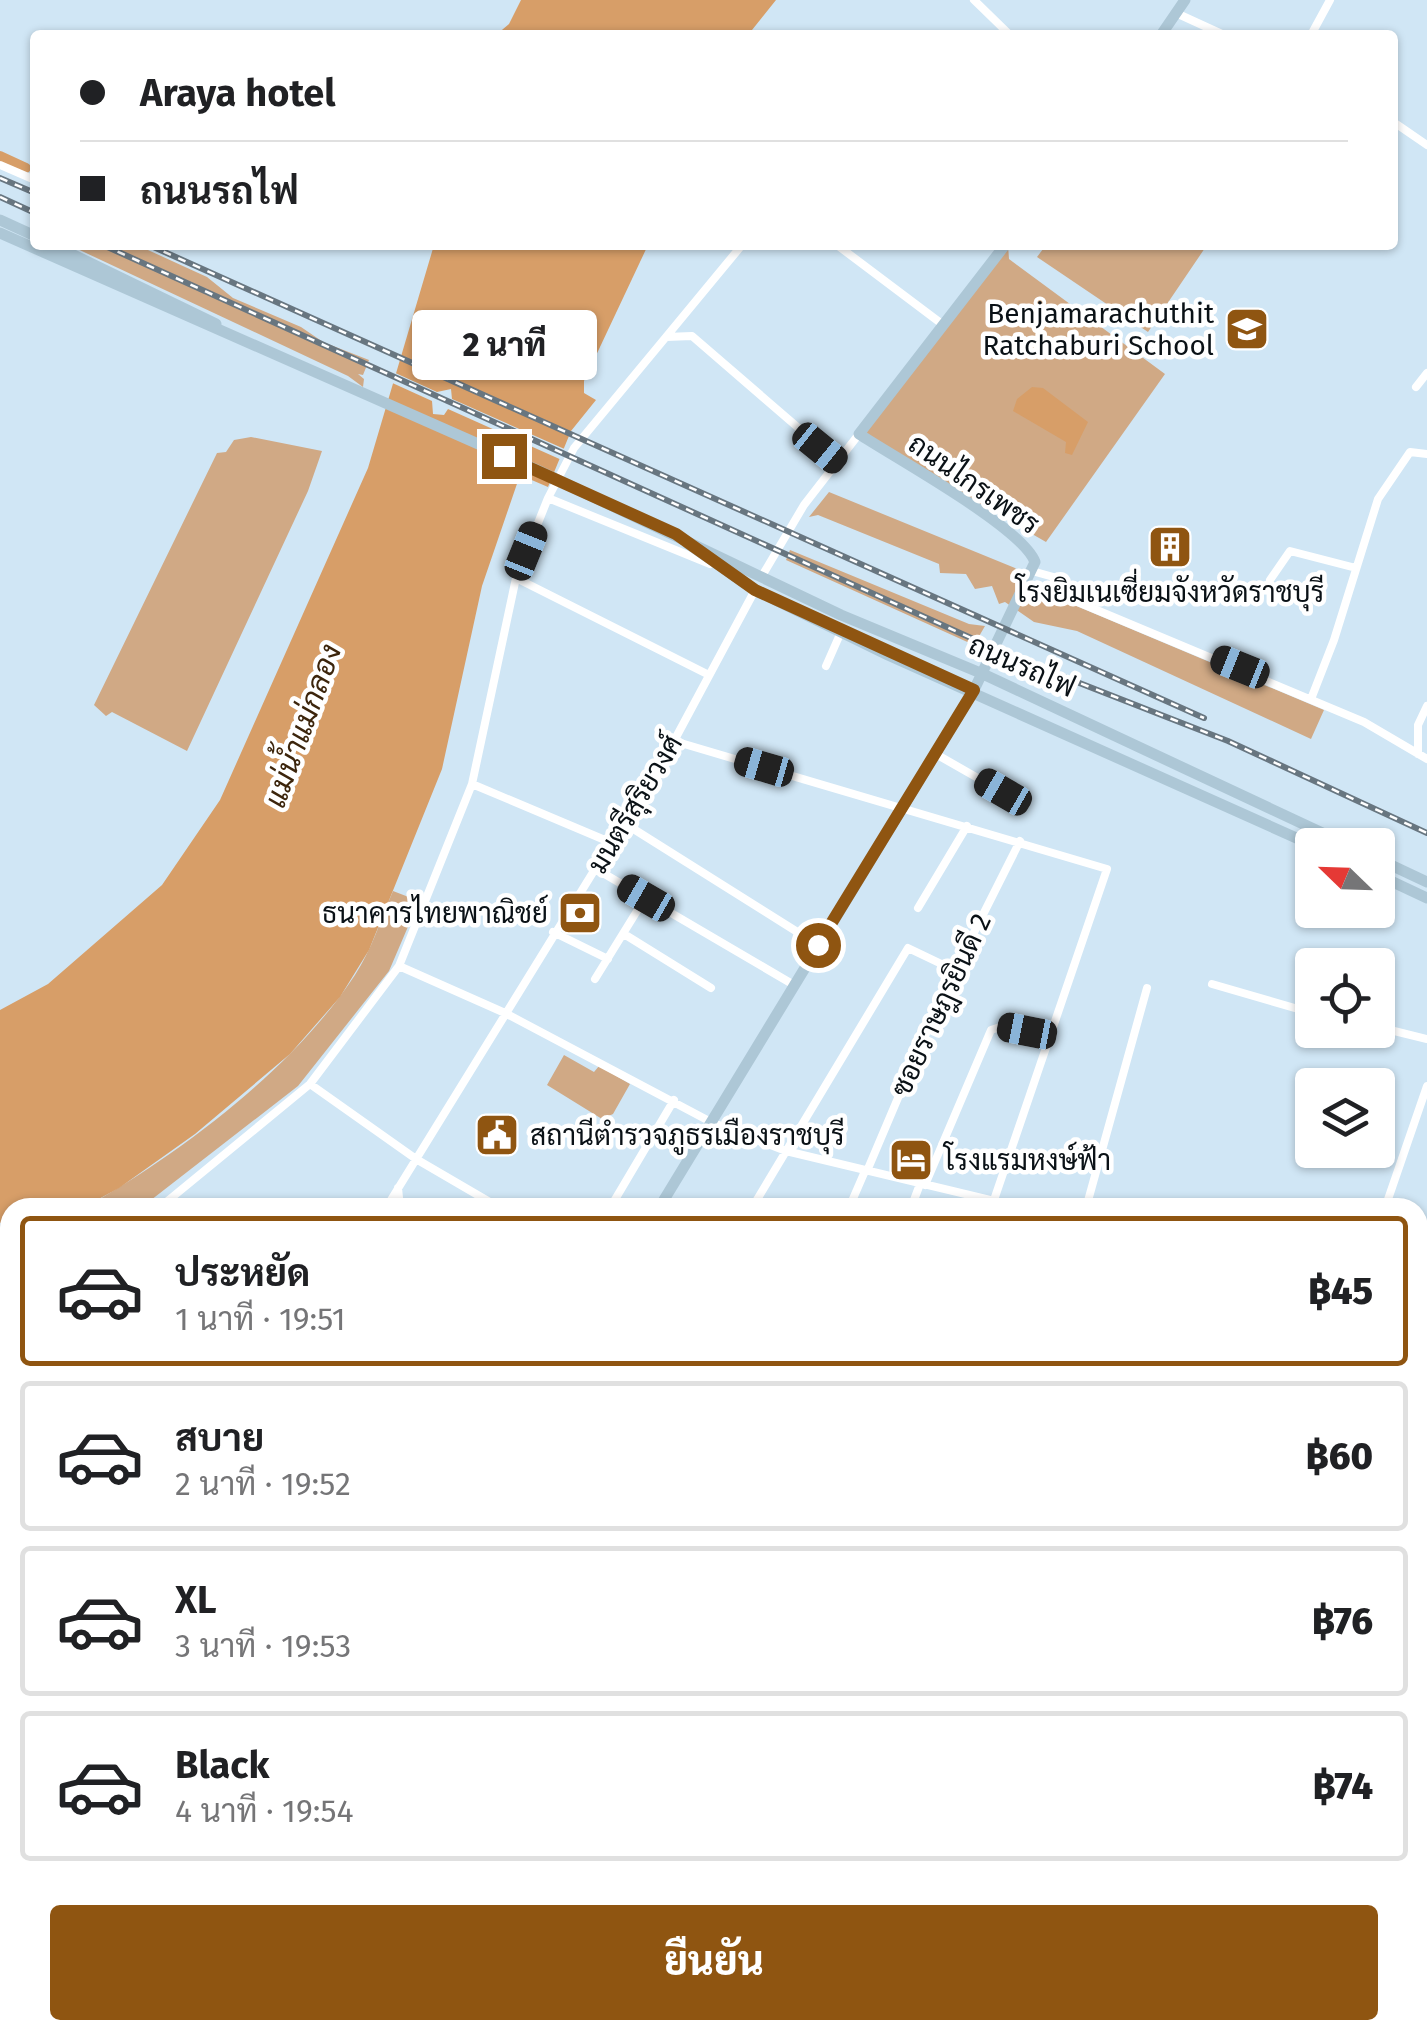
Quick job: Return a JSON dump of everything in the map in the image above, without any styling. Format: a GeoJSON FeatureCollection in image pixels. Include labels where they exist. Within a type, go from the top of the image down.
{"type":"FeatureCollection","features":[{"type":"Feature","properties":{"kind":"main road"},"geometry":{"type":"LineString","coordinates":[[1164,30],[1184,1]]}},
{"type":"Feature","properties":{"kind":"main road"},"geometry":{"type":"LineString","coordinates":[[0,220],[30,234]]}},
{"type":"Feature","properties":{"kind":"main road","name":"ถนนรถไฟ"},"geometry":{"type":"LineString","coordinates":[[0,233],[30,247]]}},
{"type":"Feature","properties":{"kind":"main road","name":"ถนนรถไฟ"},"geometry":{"type":"LineString","coordinates":[[37,250],[676,534],[842,615],[983,674],[1312,828]]}},
{"type":"Feature","properties":{"kind":"main road","name":"ถนนรถไฟ"},"geometry":{"type":"LineString","coordinates":[[63,250],[260,348]]}},
{"type":"Feature","properties":{"kind":"main road"},"geometry":{"type":"LineString","coordinates":[[858,434],[1000,250]]}},
{"type":"Feature","properties":{"kind":"main road","name":"ถนนไกรเพชร"},"geometry":{"type":"LineString","coordinates":[[666,1198],[974,690],[1035,562],[1021,542],[858,434]]}},
{"type":"Feature","properties":{"kind":"main road","name":"ถนนรถไฟ"},"geometry":{"type":"LineString","coordinates":[[676,534],[714,566],[755,590],[1295,837]]}},
{"type":"Feature","properties":{"kind":"main road"},"geometry":{"type":"LineString","coordinates":[[1395,867],[1427,882]]}},
{"type":"Feature","properties":{"kind":"main road"},"geometry":{"type":"LineString","coordinates":[[1395,884],[1427,898]]}},
{"type":"Feature","properties":{"kind":"street"},"geometry":{"type":"LineString","coordinates":[[974,0],[1005,30]]}},
{"type":"Feature","properties":{"kind":"street"},"geometry":{"type":"LineString","coordinates":[[1314,30],[1330,0]]}},
{"type":"Feature","properties":{"kind":"street"},"geometry":{"type":"LineString","coordinates":[[1176,13],[1213,30]]}},
{"type":"Feature","properties":{"kind":"street"},"geometry":{"type":"LineString","coordinates":[[1398,125],[1427,145]]}},
{"type":"Feature","properties":{"kind":"street"},"geometry":{"type":"LineString","coordinates":[[0,165],[30,178]]}},
{"type":"Feature","properties":{"kind":"street"},"geometry":{"type":"LineString","coordinates":[[171,1198],[310,1084],[399,966],[472,784],[516,578],[548,498],[574,448],[738,250]]}},
{"type":"Feature","properties":{"kind":"street"},"geometry":{"type":"LineString","coordinates":[[844,250],[942,324]]}},
{"type":"Feature","properties":{"kind":"street"},"geometry":{"type":"LineString","coordinates":[[666,337],[692,336],[838,462]]}},
{"type":"Feature","properties":{"kind":"street"},"geometry":{"type":"LineString","coordinates":[[1416,387],[1427,373]]}},
{"type":"Feature","properties":{"kind":"street"},"geometry":{"type":"LineString","coordinates":[[762,576],[808,499],[858,434]]}},
{"type":"Feature","properties":{"kind":"street"},"geometry":{"type":"LineString","coordinates":[[1311,699],[1378,499],[1410,452],[1427,454]]}},
{"type":"Feature","properties":{"kind":"street"},"geometry":{"type":"LineString","coordinates":[[548,498],[714,566]]}},
{"type":"Feature","properties":{"kind":"street"},"geometry":{"type":"LineString","coordinates":[[1270,580],[1290,551],[1356,568]]}},
{"type":"Feature","properties":{"kind":"street"},"geometry":{"type":"LineString","coordinates":[[1031,573],[1057,578],[1061,592],[1068,598],[1394,736],[1427,759]]}},
{"type":"Feature","properties":{"kind":"street"},"geometry":{"type":"LineString","coordinates":[[516,578],[709,675]]}},
{"type":"Feature","properties":{"kind":"street","name":"มนตรีสุริยวงศ์"},"geometry":{"type":"LineString","coordinates":[[392,1198],[674,741],[755,590]]}},
{"type":"Feature","properties":{"kind":"street"},"geometry":{"type":"LineString","coordinates":[[826,666],[841,632]]}},
{"type":"Feature","properties":{"kind":"street"},"geometry":{"type":"LineString","coordinates":[[1418,755],[1418,725],[1427,706]]}},
{"type":"Feature","properties":{"kind":"street"},"geometry":{"type":"LineString","coordinates":[[674,741],[1107,868],[1052,1036],[991,1198]]}},
{"type":"Feature","properties":{"kind":"street"},"geometry":{"type":"LineString","coordinates":[[934,753],[1025,804]]}},
{"type":"Feature","properties":{"kind":"street"},"geometry":{"type":"LineString","coordinates":[[472,784],[612,842]]}},
{"type":"Feature","properties":{"kind":"street"},"geometry":{"type":"LineString","coordinates":[[624,823],[818,945]]}},
{"type":"Feature","properties":{"kind":"street"},"geometry":{"type":"LineString","coordinates":[[918,908],[967,826]]}},
{"type":"Feature","properties":{"kind":"street","name":"ซอยราษฎรยินดี 2"},"geometry":{"type":"LineString","coordinates":[[854,1198],[954,970],[1020,841]]}},
{"type":"Feature","properties":{"kind":"street"},"geometry":{"type":"LineString","coordinates":[[596,869],[794,985]]}},
{"type":"Feature","properties":{"kind":"street"},"geometry":{"type":"LineString","coordinates":[[595,980],[646,898]]}},
{"type":"Feature","properties":{"kind":"street"},"geometry":{"type":"LineString","coordinates":[[553,932],[608,960]]}},
{"type":"Feature","properties":{"kind":"street"},"geometry":{"type":"LineString","coordinates":[[624,934],[710,988]]}},
{"type":"Feature","properties":{"kind":"street"},"geometry":{"type":"LineString","coordinates":[[758,1198],[908,948],[954,970]]}},
{"type":"Feature","properties":{"kind":"street"},"geometry":{"type":"LineString","coordinates":[[399,966],[505,1013],[711,1122],[786,1151],[974,1198]]}},
{"type":"Feature","properties":{"kind":"street"},"geometry":{"type":"LineString","coordinates":[[1212,984],[1295,1008]]}},
{"type":"Feature","properties":{"kind":"street"},"geometry":{"type":"LineString","coordinates":[[1089,1198],[1147,988]]}},
{"type":"Feature","properties":{"kind":"street"},"geometry":{"type":"LineString","coordinates":[[916,1198],[991,1030],[1003,1026],[1052,1036]]}},
{"type":"Feature","properties":{"kind":"street"},"geometry":{"type":"LineString","coordinates":[[1395,1031],[1427,1038]]}},
{"type":"Feature","properties":{"kind":"street"},"geometry":{"type":"LineString","coordinates":[[310,1084],[416,1159],[483,1198]]}},
{"type":"Feature","properties":{"kind":"street"},"geometry":{"type":"LineString","coordinates":[[1388,1198],[1427,1086]]}},
{"type":"Feature","properties":{"kind":"street"},"geometry":{"type":"LineString","coordinates":[[616,1198],[674,1100]]}},
{"type":"Feature","properties":{"kind":"street"},"geometry":{"type":"LineString","coordinates":[[398,1188],[399,1198]]}},
{"type":"Feature","properties":{"kind":"shaded area"},"geometry":{"type":"Polygon","coordinates":[[[80,250],[148,250],[207,277],[233,298],[369,360],[363,375],[358,374],[364,379],[363,387],[348,376],[80,250]]]}},
{"type":"Feature","properties":{"kind":"shaded area"},"geometry":{"type":"Polygon","coordinates":[[[1004,250],[1008,250],[1009,259],[1165,374],[1046,542],[859,434],[1004,250]]]}},
{"type":"Feature","properties":{"kind":"shaded area"},"geometry":{"type":"Polygon","coordinates":[[[1042,250],[1204,250],[1148,332],[1037,257],[1042,250]]]}},
{"type":"Feature","properties":{"kind":"shaded area"},"geometry":{"type":"Polygon","coordinates":[[[251,437],[322,451],[308,491],[187,751],[112,712],[106,716],[94,705],[217,453],[226,452],[234,440],[251,437]]]}},
{"type":"Feature","properties":{"kind":"shaded area"},"geometry":{"type":"Polygon","coordinates":[[[829,492],[1015,568],[1045,597],[1055,597],[1324,710],[1311,739],[1077,631],[1034,622],[1005,602],[999,604],[992,586],[975,589],[966,574],[940,573],[939,564],[818,515],[809,517],[829,492]]]}},
{"type":"Feature","properties":{"kind":"shaded area"},"geometry":{"type":"Polygon","coordinates":[[[790,550],[969,624],[985,626],[974,645],[786,560],[790,550]]]}},
{"type":"Feature","properties":{"kind":"shaded area"},"geometry":{"type":"Polygon","coordinates":[[[393,891],[419,901],[389,971],[298,1086],[154,1198],[101,1198],[196,1135],[268,1075],[330,1009],[355,975],[393,891]]]}},
{"type":"Feature","properties":{"kind":"shaded area"},"geometry":{"type":"Polygon","coordinates":[[[564,1055],[594,1072],[599,1066],[630,1084],[613,1114],[602,1119],[547,1085],[564,1055]]]}},
{"type":"Feature","properties":{"kind":"water"},"geometry":{"type":"Polygon","coordinates":[[[521,0],[776,0],[752,30],[502,30],[521,0]]]}},
{"type":"Feature","properties":{"kind":"water","name":"แม่น้ำแม่กลอง"},"geometry":{"type":"Polygon","coordinates":[[[433,250],[646,250],[584,381],[584,393],[596,400],[571,431],[548,487],[520,475],[482,586],[442,769],[369,950],[340,997],[290,1054],[195,1134],[119,1188],[101,1198],[0,1198],[0,1010],[48,984],[162,885],[220,800],[368,468],[433,250]]]}},
{"type":"Feature","properties":{"kind":"water"},"geometry":{"type":"Polygon","coordinates":[[[1032,387],[1043,388],[1088,422],[1072,455],[1065,453],[1066,442],[1013,411],[1017,399],[1032,387]]]}},
{"type":"Feature","properties":{"kind":"pier"},"geometry":{"type":"Polygon","coordinates":[[[391,371],[437,392],[451,389],[452,399],[569,451],[564,461],[448,409],[444,415],[433,414],[432,401],[388,381],[391,371]]]}},
{"type":"Feature","properties":{"kind":"waterway"},"geometry":{"type":"LineString","coordinates":[[0,156],[26,168]]}},
{"type":"Feature","properties":{"kind":"railway"},"geometry":{"type":"LineString","coordinates":[[0,178],[30,191]]}},
{"type":"Feature","properties":{"kind":"railway"},"geometry":{"type":"LineString","coordinates":[[0,197],[30,211]]}},
{"type":"Feature","properties":{"kind":"railway"},"geometry":{"type":"LineString","coordinates":[[114,250],[1013,657],[1228,741],[1427,833]]}},
{"type":"Feature","properties":{"kind":"railway"},"geometry":{"type":"LineString","coordinates":[[160,250],[1204,718]]}},
{"type":"Feature","properties":{"kind":"place","name":"Benjamarachuthit Ratchaburi School"},"geometry":{"type":"Point","coordinates":[1247,329]}},
{"type":"Feature","properties":{"kind":"place","name":"โรงยิมเนเซี่ยมจังหวัดราชบุรี"},"geometry":{"type":"Point","coordinates":[1170,547]}},
{"type":"Feature","properties":{"kind":"place","name":"ธนาคารไทยพาณิชย์"},"geometry":{"type":"Point","coordinates":[580,913]}},
{"type":"Feature","properties":{"kind":"place","name":"สถานีตำรวจภูธรเมืองราชบุรี"},"geometry":{"type":"Point","coordinates":[497,1135]}},
{"type":"Feature","properties":{"kind":"place","name":"โรงแรมหงษ์ฟ้า"},"geometry":{"type":"Point","coordinates":[911,1160]}},
{"type":"Feature","properties":{"kind":"route"},"geometry":{"type":"LineString","coordinates":[[504,456],[676,534],[714,566],[755,590],[888,655],[974,690],[818,945]]}}]}
